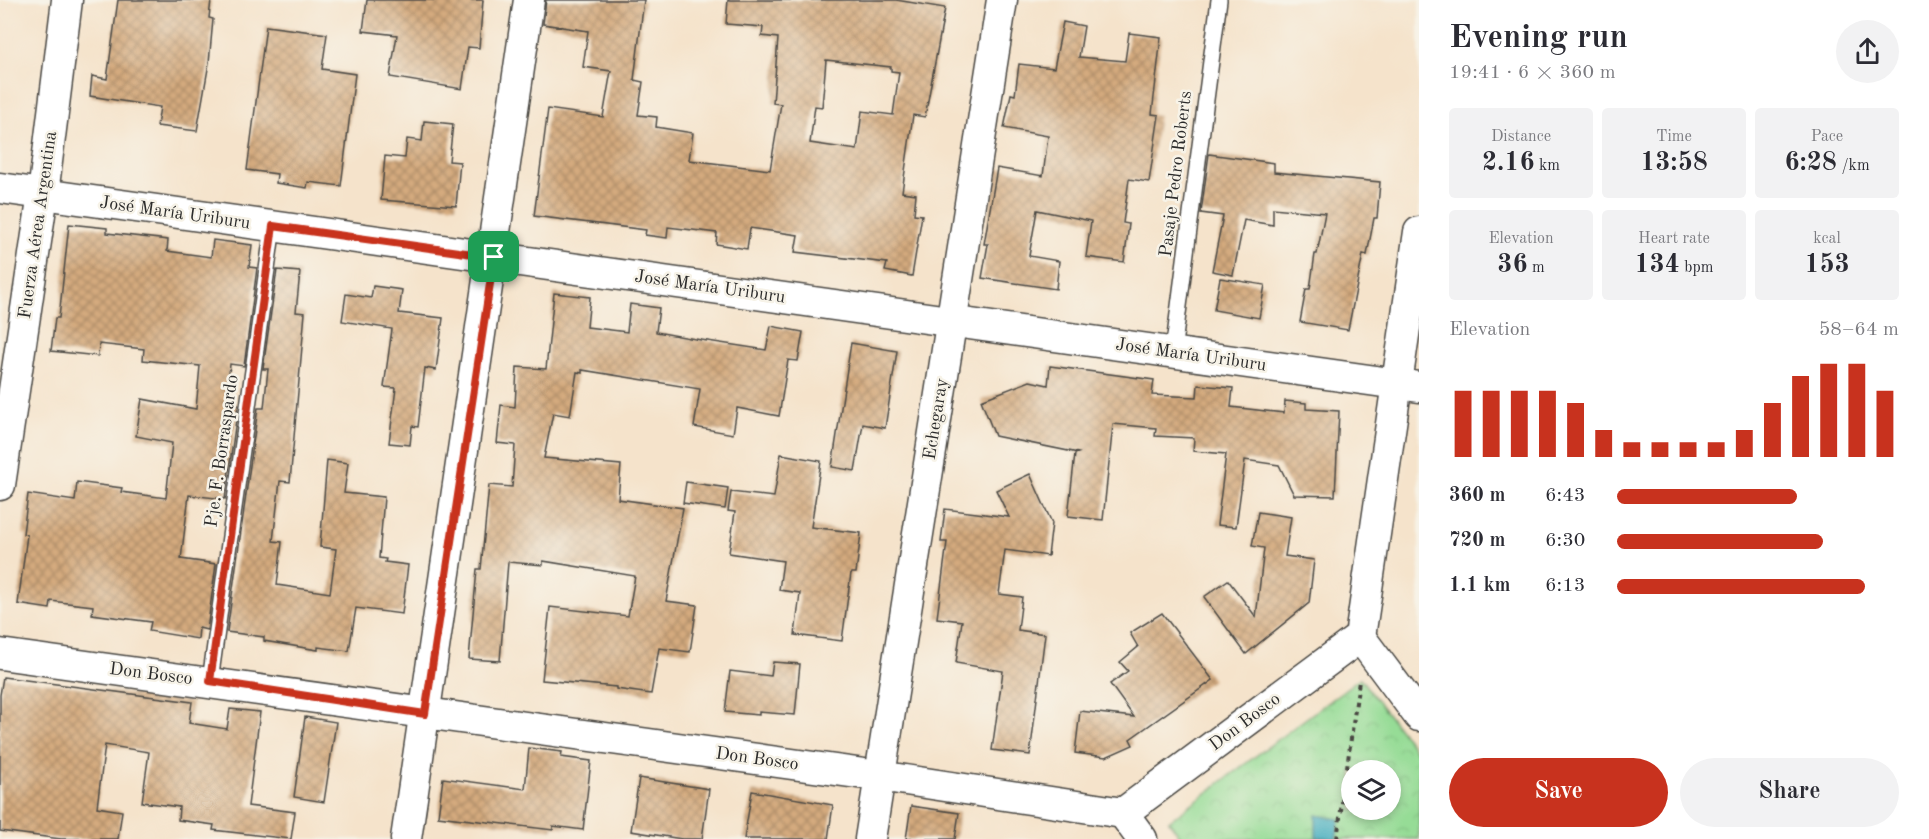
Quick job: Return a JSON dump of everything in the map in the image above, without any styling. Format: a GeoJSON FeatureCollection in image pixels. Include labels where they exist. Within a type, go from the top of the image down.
{"type":"FeatureCollection","features":[{"type":"Feature","properties":{"kind":"street","name":"Fuerza Aérea Argentina"},"geometry":{"type":"LineString","coordinates":[[0,485],[43,194],[67,0]]}},
{"type":"Feature","properties":{"kind":"street"},"geometry":{"type":"LineString","coordinates":[[406,839],[494,257],[530,0]]}},
{"type":"Feature","properties":{"kind":"street","name":"Echegaray"},"geometry":{"type":"LineString","coordinates":[[870,839],[1002,0]]}},
{"type":"Feature","properties":{"kind":"street","name":"José María Uriburu"},"geometry":{"type":"LineString","coordinates":[[0,188],[1408,385]]}},
{"type":"Feature","properties":{"kind":"street"},"geometry":{"type":"LineString","coordinates":[[1419,232],[1408,385],[1360,637],[1419,716]]}},
{"type":"Feature","properties":{"kind":"street","name":"Don Bosco"},"geometry":{"type":"LineString","coordinates":[[0,654],[210,681],[425,714],[879,776],[1123,813],[1360,637]]}},
{"type":"Feature","properties":{"kind":"street"},"geometry":{"type":"LineString","coordinates":[[1123,813],[1142,839]]}},
{"type":"Feature","properties":{"kind":"lane","name":"Pasaje Pedro Roberts"},"geometry":{"type":"LineString","coordinates":[[1173,352],[1219,0]]}},
{"type":"Feature","properties":{"kind":"lane","name":"Pje. F. Borraspardo"},"geometry":{"type":"LineString","coordinates":[[210,681],[273,226]]}},
{"type":"Feature","properties":{"kind":"path"},"geometry":{"type":"LineString","coordinates":[[1337,839],[1360,678],[1378,663]]}},
{"type":"Feature","properties":{"kind":"green space"},"geometry":{"type":"Polygon","coordinates":[[[1360,678],[1419,755],[1419,839],[1182,839],[1169,821],[1360,678]]]}},
{"type":"Feature","properties":{"kind":"water"},"geometry":{"type":"Polygon","coordinates":[[[1316,815],[1340,819],[1336,839],[1316,837],[1316,815]]]}},
{"type":"Feature","properties":{"kind":"building"},"geometry":{"type":"Polygon","coordinates":[[[118,0],[211,0],[209,18],[213,19],[209,63],[197,131],[157,126],[160,107],[90,96],[92,76],[107,79],[118,0]]]}},
{"type":"Feature","properties":{"kind":"building"},"geometry":{"type":"Polygon","coordinates":[[[367,0],[483,0],[479,48],[468,47],[462,89],[390,77],[397,35],[363,31],[367,0]]]}},
{"type":"Feature","properties":{"kind":"building"},"geometry":{"type":"Polygon","coordinates":[[[546,0],[644,0],[634,80],[643,82],[638,115],[657,117],[656,127],[693,133],[689,160],[770,170],[781,104],[773,103],[778,38],[762,36],[763,27],[726,24],[728,0],[896,0],[945,8],[925,117],[913,115],[902,192],[916,194],[914,214],[922,215],[912,276],[885,271],[887,263],[795,252],[798,235],[750,228],[747,249],[716,244],[717,233],[668,227],[667,238],[645,235],[646,230],[534,216],[548,109],[603,117],[611,71],[583,67],[588,31],[543,24],[546,0]],[[826,60],[822,107],[815,106],[810,143],[857,150],[862,111],[893,115],[899,72],[891,71],[891,67],[826,60]]]}},
{"type":"Feature","properties":{"kind":"building"},"geometry":{"type":"Polygon","coordinates":[[[1063,22],[1084,26],[1079,57],[1125,61],[1129,33],[1161,37],[1152,114],[1159,115],[1149,182],[1129,179],[1123,223],[1129,224],[1124,262],[1086,257],[1091,221],[1037,210],[1029,256],[1059,261],[1056,289],[982,278],[988,244],[984,244],[997,168],[1043,176],[1048,136],[1004,128],[1011,94],[1015,95],[1019,64],[1054,68],[1063,22]]]}},
{"type":"Feature","properties":{"kind":"building"},"geometry":{"type":"Polygon","coordinates":[[[266,26],[327,34],[322,69],[355,74],[341,186],[308,182],[307,188],[276,183],[277,174],[247,170],[266,26]]]}},
{"type":"Feature","properties":{"kind":"building"},"geometry":{"type":"Polygon","coordinates":[[[424,121],[453,124],[449,161],[460,162],[456,206],[381,200],[385,156],[405,158],[407,139],[422,141],[424,121]]]}},
{"type":"Feature","properties":{"kind":"building"},"geometry":{"type":"Polygon","coordinates":[[[1209,154],[1274,163],[1274,172],[1380,182],[1377,218],[1374,218],[1367,255],[1363,254],[1348,330],[1300,322],[1306,289],[1310,289],[1315,254],[1317,254],[1325,213],[1273,208],[1273,225],[1244,220],[1233,275],[1212,271],[1223,216],[1201,213],[1209,154]]]}},
{"type":"Feature","properties":{"kind":"building"},"geometry":{"type":"Polygon","coordinates":[[[69,224],[107,228],[107,233],[168,240],[167,251],[211,257],[213,240],[252,245],[249,267],[257,268],[244,366],[230,364],[226,403],[238,405],[225,499],[189,495],[181,559],[216,564],[207,630],[199,628],[198,639],[149,631],[151,622],[92,614],[93,606],[51,601],[50,609],[18,604],[27,535],[23,534],[28,494],[75,501],[77,482],[122,488],[121,492],[166,498],[172,443],[136,436],[142,399],[196,409],[200,366],[143,360],[144,349],[99,344],[98,356],[51,351],[55,318],[59,318],[69,224]]]}},
{"type":"Feature","properties":{"kind":"building"},"geometry":{"type":"Polygon","coordinates":[[[277,270],[300,272],[296,312],[305,313],[290,482],[280,481],[273,541],[282,542],[277,585],[330,593],[336,549],[320,547],[327,460],[348,463],[344,493],[384,497],[379,558],[386,559],[385,562],[408,565],[402,614],[356,608],[349,651],[318,647],[318,650],[264,641],[264,637],[227,632],[258,408],[264,408],[268,369],[263,369],[277,270]]]}},
{"type":"Feature","properties":{"kind":"building"},"geometry":{"type":"Polygon","coordinates":[[[1220,278],[1265,285],[1259,318],[1214,310],[1220,278]]]}},
{"type":"Feature","properties":{"kind":"building"},"geometry":{"type":"Polygon","coordinates":[[[373,286],[402,290],[399,313],[443,318],[436,370],[425,368],[418,427],[412,426],[410,445],[389,443],[396,388],[384,387],[392,329],[342,321],[346,294],[371,298],[373,286]]]}},
{"type":"Feature","properties":{"kind":"building"},"geometry":{"type":"Polygon","coordinates":[[[554,293],[590,297],[587,327],[627,332],[630,304],[659,308],[656,332],[701,340],[766,350],[771,326],[803,332],[798,361],[788,360],[779,416],[737,408],[733,434],[694,427],[700,389],[582,370],[582,373],[577,372],[570,416],[553,413],[544,458],[621,465],[618,499],[683,508],[666,601],[697,605],[690,652],[659,648],[651,694],[616,689],[616,687],[542,680],[550,607],[628,616],[635,576],[543,561],[543,565],[508,562],[500,661],[469,659],[477,569],[481,569],[489,485],[512,487],[515,445],[497,443],[501,405],[515,407],[517,367],[546,369],[554,293]]]}},
{"type":"Feature","properties":{"kind":"building"},"geometry":{"type":"Polygon","coordinates":[[[851,343],[897,351],[885,428],[863,424],[855,471],[832,467],[851,343]]]}},
{"type":"Feature","properties":{"kind":"building"},"geometry":{"type":"Polygon","coordinates":[[[1050,366],[1154,380],[1152,395],[1197,397],[1198,385],[1233,388],[1231,407],[1284,413],[1285,401],[1306,403],[1306,409],[1339,411],[1335,496],[1294,495],[1279,465],[1245,460],[1236,527],[1217,525],[1226,454],[1193,451],[1194,438],[1155,436],[1156,428],[1113,424],[1103,520],[1068,516],[1075,454],[1078,453],[995,436],[981,400],[1030,381],[1048,385],[1050,366]]]}},
{"type":"Feature","properties":{"kind":"building"},"geometry":{"type":"Polygon","coordinates":[[[781,454],[821,461],[811,527],[861,533],[856,573],[851,573],[842,641],[795,635],[800,593],[779,590],[783,561],[729,553],[735,512],[728,511],[731,492],[774,497],[781,454]]]}},
{"type":"Feature","properties":{"kind":"building"},"geometry":{"type":"Polygon","coordinates":[[[1030,474],[1052,523],[1048,556],[1005,550],[999,594],[1022,597],[1018,630],[1045,634],[1030,755],[992,750],[1003,671],[956,663],[962,621],[937,618],[947,542],[941,542],[945,509],[1009,517],[996,490],[1030,474]]]}},
{"type":"Feature","properties":{"kind":"building"},"geometry":{"type":"Polygon","coordinates":[[[686,482],[728,488],[725,509],[683,503],[686,482]]]}},
{"type":"Feature","properties":{"kind":"building"},"geometry":{"type":"Polygon","coordinates":[[[1258,512],[1291,517],[1285,556],[1314,560],[1309,603],[1246,654],[1204,597],[1228,580],[1256,617],[1264,548],[1252,546],[1258,512]]]}},
{"type":"Feature","properties":{"kind":"building"},"geometry":{"type":"Polygon","coordinates":[[[1162,613],[1213,680],[1130,739],[1133,745],[1106,757],[1075,753],[1080,711],[1134,717],[1110,684],[1128,671],[1120,662],[1138,647],[1130,633],[1162,613]]]}},
{"type":"Feature","properties":{"kind":"building"},"geometry":{"type":"Polygon","coordinates":[[[773,662],[800,664],[795,715],[725,712],[730,671],[771,676],[773,662]]]}},
{"type":"Feature","properties":{"kind":"building"},"geometry":{"type":"Polygon","coordinates":[[[3,677],[192,702],[189,723],[227,729],[230,709],[260,712],[248,806],[295,812],[291,839],[213,830],[214,825],[178,820],[179,807],[142,802],[149,752],[105,745],[97,807],[122,811],[118,839],[61,839],[0,831],[0,695],[3,677]]]}},
{"type":"Feature","properties":{"kind":"building"},"geometry":{"type":"Polygon","coordinates":[[[305,717],[336,722],[324,802],[294,797],[305,717]]]}},
{"type":"Feature","properties":{"kind":"building"},"geometry":{"type":"Polygon","coordinates":[[[529,748],[562,752],[561,757],[591,761],[583,830],[553,826],[553,830],[438,816],[443,778],[525,789],[529,748]]]}},
{"type":"Feature","properties":{"kind":"building"},"geometry":{"type":"Polygon","coordinates":[[[639,778],[709,789],[702,839],[682,839],[631,831],[639,778]]]}},
{"type":"Feature","properties":{"kind":"building"},"geometry":{"type":"Polygon","coordinates":[[[752,791],[833,805],[828,839],[744,839],[752,791]]]}},
{"type":"Feature","properties":{"kind":"building"},"geometry":{"type":"Polygon","coordinates":[[[911,806],[959,813],[955,839],[906,839],[911,806]]]}},
{"type":"Feature","properties":{"kind":"route"},"geometry":{"type":"LineString","coordinates":[[273,226],[494,257],[425,714],[210,681],[273,226]]}}]}
